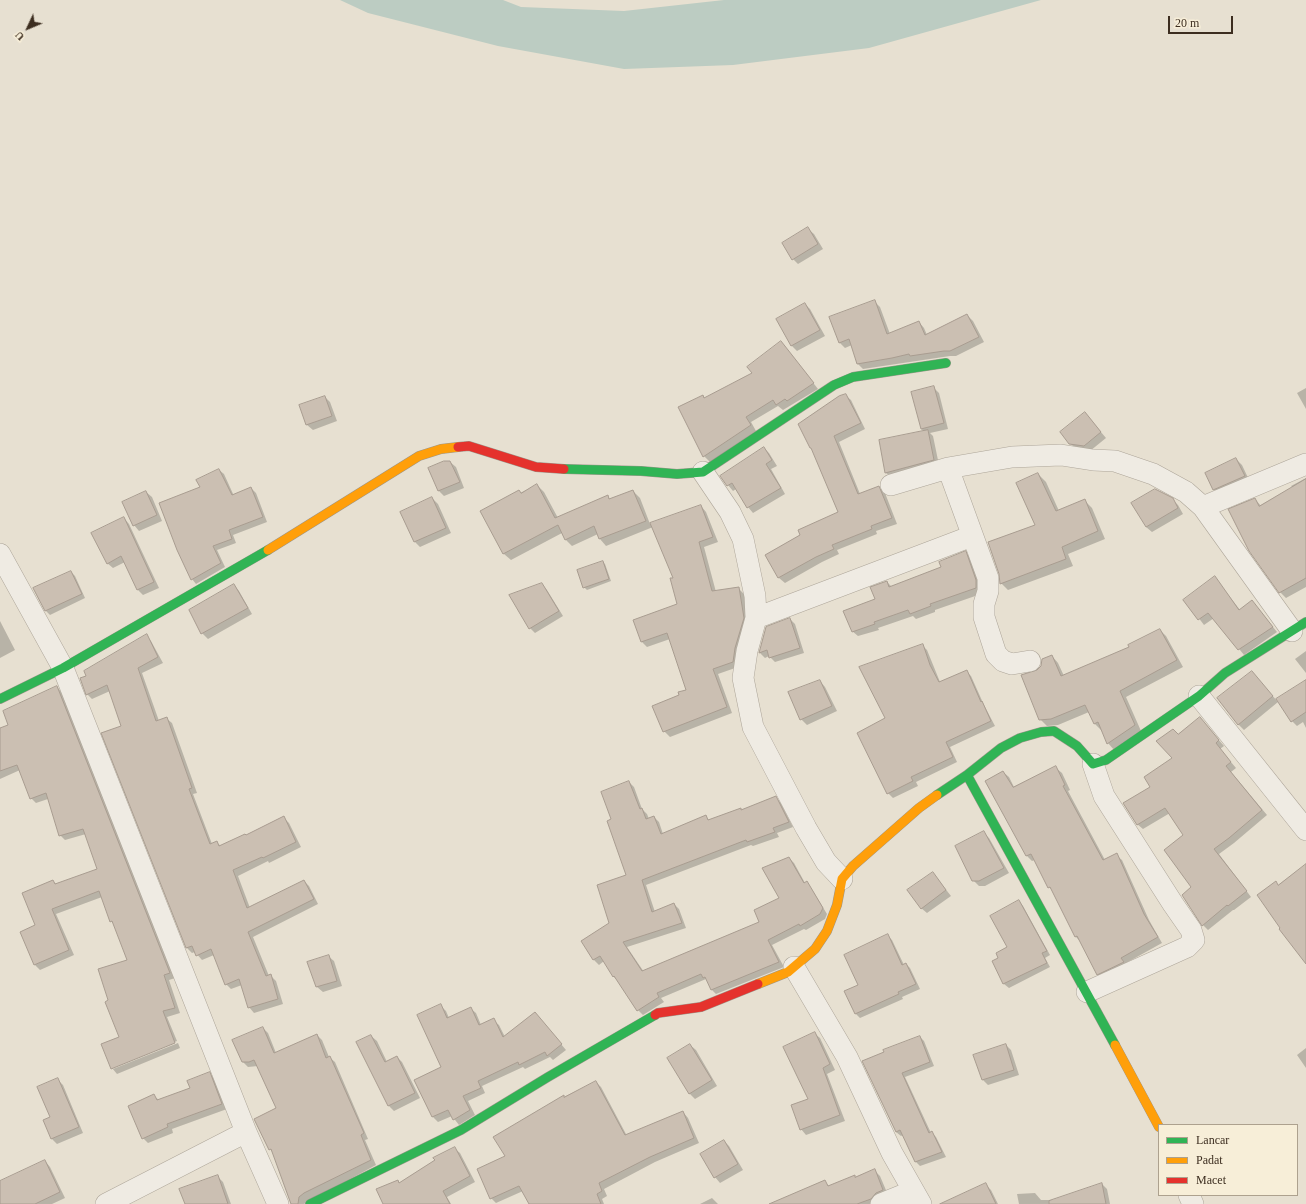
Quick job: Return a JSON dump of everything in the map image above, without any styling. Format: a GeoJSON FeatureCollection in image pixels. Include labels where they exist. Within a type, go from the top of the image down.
{"type":"FeatureCollection","features":[{"type":"Feature","properties":{"kind":"street"},"geometry":{"type":"LineString","coordinates":[[0,699],[63,668],[273,547],[419,456],[441,449],[469,446],[536,467],[641,471],[677,474],[703,472],[834,385],[853,377],[946,363]]}},
{"type":"Feature","properties":{"kind":"street"},"geometry":{"type":"LineString","coordinates":[[891,486],[948,468],[1019,456],[1061,455],[1093,460],[1115,461],[1153,474],[1186,492],[1203,507],[1299,626],[1225,673],[1199,696],[1123,749],[1106,760],[1093,764]]}},
{"type":"Feature","properties":{"kind":"street"},"geometry":{"type":"LineString","coordinates":[[1203,507],[1306,464]]}},
{"type":"Feature","properties":{"kind":"street"},"geometry":{"type":"LineString","coordinates":[[948,468],[988,578],[988,591],[984,604],[984,617],[996,654],[1003,661],[1012,664],[1030,661]]}},
{"type":"Feature","properties":{"kind":"street"},"geometry":{"type":"LineString","coordinates":[[703,472],[730,512],[743,539],[755,596],[756,618],[747,651],[743,678],[753,727],[822,856],[842,879]]}},
{"type":"Feature","properties":{"kind":"street"},"geometry":{"type":"LineString","coordinates":[[756,618],[972,536]]}},
{"type":"Feature","properties":{"kind":"street"},"geometry":{"type":"LineString","coordinates":[[0,554],[63,668],[246,1132],[278,1204]]}},
{"type":"Feature","properties":{"kind":"street"},"geometry":{"type":"LineString","coordinates":[[1199,696],[1306,830]]}},
{"type":"Feature","properties":{"kind":"street"},"geometry":{"type":"LineString","coordinates":[[310,1204],[461,1130],[658,1013],[701,1007],[788,972],[815,949],[827,930],[837,905],[842,879],[853,866],[919,808],[967,776],[1001,748],[1020,738],[1041,732],[1054,731],[1077,746],[1093,764],[1104,796],[1191,930],[1194,940],[1187,948],[1087,992]]}},
{"type":"Feature","properties":{"kind":"street"},"geometry":{"type":"LineString","coordinates":[[967,776],[1087,992],[1158,1125]]}},
{"type":"Feature","properties":{"kind":"street"},"geometry":{"type":"LineString","coordinates":[[794,967],[847,1057],[892,1153],[917,1197],[881,1204]]}},
{"type":"Feature","properties":{"kind":"street"},"geometry":{"type":"LineString","coordinates":[[106,1204],[246,1132]]}},
{"type":"Feature","properties":{"kind":"shaded area"},"geometry":{"type":"Polygon","coordinates":[[[340,0],[503,0],[521,7],[624,11],[724,0],[1041,0],[869,48],[733,65],[624,69],[498,46],[368,13],[340,0]]]}},
{"type":"Feature","properties":{"kind":"building"},"geometry":{"type":"Polygon","coordinates":[[[808,227],[818,244],[792,260],[782,243],[808,227]]]}},
{"type":"Feature","properties":{"kind":"building"},"geometry":{"type":"Polygon","coordinates":[[[875,300],[887,334],[919,321],[925,335],[967,314],[979,337],[950,351],[910,356],[909,354],[857,364],[849,339],[839,343],[829,317],[875,300]]]}},
{"type":"Feature","properties":{"kind":"building"},"geometry":{"type":"Polygon","coordinates":[[[805,303],[820,330],[791,346],[776,319],[805,303]]]}},
{"type":"Feature","properties":{"kind":"building"},"geometry":{"type":"Polygon","coordinates":[[[781,341],[814,383],[787,401],[785,399],[776,405],[773,400],[746,417],[751,425],[703,457],[678,407],[703,395],[704,398],[752,373],[747,367],[781,341]]]}},
{"type":"Feature","properties":{"kind":"building"},"geometry":{"type":"Polygon","coordinates":[[[934,386],[944,423],[921,429],[911,392],[934,386]]]}},
{"type":"Feature","properties":{"kind":"building"},"geometry":{"type":"Polygon","coordinates":[[[846,394],[861,423],[834,436],[858,494],[879,486],[892,518],[871,526],[872,529],[832,545],[834,549],[778,578],[765,555],[800,535],[798,530],[838,512],[811,448],[798,424],[839,396],[846,394]]]}},
{"type":"Feature","properties":{"kind":"building"},"geometry":{"type":"Polygon","coordinates":[[[325,396],[332,416],[306,425],[299,405],[325,396]]]}},
{"type":"Feature","properties":{"kind":"building"},"geometry":{"type":"Polygon","coordinates":[[[1085,412],[1101,432],[1084,446],[1069,444],[1060,432],[1085,412]]]}},
{"type":"Feature","properties":{"kind":"building"},"geometry":{"type":"Polygon","coordinates":[[[928,430],[934,460],[885,473],[879,440],[928,430]]]}},
{"type":"Feature","properties":{"kind":"building"},"geometry":{"type":"Polygon","coordinates":[[[764,447],[772,460],[766,464],[781,488],[747,508],[732,483],[727,486],[720,476],[764,447]]]}},
{"type":"Feature","properties":{"kind":"building"},"geometry":{"type":"Polygon","coordinates":[[[1236,458],[1245,476],[1213,490],[1205,473],[1236,458]]]}},
{"type":"Feature","properties":{"kind":"building"},"geometry":{"type":"Polygon","coordinates":[[[444,461],[450,461],[460,482],[438,491],[428,468],[444,461]]]}},
{"type":"Feature","properties":{"kind":"building"},"geometry":{"type":"Polygon","coordinates":[[[219,469],[232,495],[251,487],[263,517],[229,530],[232,539],[213,546],[221,563],[191,580],[177,550],[159,503],[200,487],[196,480],[219,469]]]}},
{"type":"Feature","properties":{"kind":"building"},"geometry":{"type":"Polygon","coordinates":[[[1038,473],[1056,511],[1085,499],[1098,531],[1062,547],[1066,559],[1000,584],[999,574],[988,542],[1035,525],[1016,483],[1038,473]]]}},
{"type":"Feature","properties":{"kind":"building"},"geometry":{"type":"Polygon","coordinates":[[[1306,479],[1306,578],[1279,593],[1249,551],[1228,509],[1255,498],[1259,506],[1306,479]]]}},
{"type":"Feature","properties":{"kind":"building"},"geometry":{"type":"Polygon","coordinates":[[[537,484],[555,518],[608,495],[609,499],[633,490],[646,521],[599,539],[594,526],[565,540],[558,525],[503,554],[480,511],[519,490],[521,493],[537,484]]]}},
{"type":"Feature","properties":{"kind":"building"},"geometry":{"type":"Polygon","coordinates":[[[1155,489],[1173,498],[1178,508],[1146,527],[1131,503],[1155,489]]]}},
{"type":"Feature","properties":{"kind":"building"},"geometry":{"type":"Polygon","coordinates":[[[146,491],[157,515],[133,526],[122,502],[146,491]]]}},
{"type":"Feature","properties":{"kind":"building"},"geometry":{"type":"Polygon","coordinates":[[[432,497],[446,528],[414,542],[400,512],[432,497]]]}},
{"type":"Feature","properties":{"kind":"building"},"geometry":{"type":"Polygon","coordinates":[[[701,505],[713,537],[699,542],[712,591],[739,587],[744,618],[735,648],[733,662],[713,669],[727,707],[663,732],[652,706],[679,695],[678,692],[686,690],[667,633],[641,642],[633,620],[677,604],[670,578],[673,578],[650,523],[701,505]]]}},
{"type":"Feature","properties":{"kind":"building"},"geometry":{"type":"Polygon","coordinates":[[[124,517],[154,582],[137,590],[121,556],[107,564],[91,533],[124,517]]]}},
{"type":"Feature","properties":{"kind":"building"},"geometry":{"type":"Polygon","coordinates":[[[966,551],[976,580],[976,588],[930,604],[931,606],[910,614],[908,610],[874,622],[875,624],[852,632],[843,611],[875,599],[870,587],[887,581],[889,587],[941,567],[939,562],[966,551]]]}},
{"type":"Feature","properties":{"kind":"building"},"geometry":{"type":"Polygon","coordinates":[[[603,561],[609,579],[583,588],[577,570],[603,561]]]}},
{"type":"Feature","properties":{"kind":"building"},"geometry":{"type":"Polygon","coordinates":[[[71,571],[82,594],[45,611],[33,588],[71,571]]]}},
{"type":"Feature","properties":{"kind":"building"},"geometry":{"type":"Polygon","coordinates":[[[1215,576],[1239,610],[1252,600],[1273,627],[1238,650],[1208,613],[1198,620],[1183,600],[1215,576]]]}},
{"type":"Feature","properties":{"kind":"building"},"geometry":{"type":"Polygon","coordinates":[[[542,583],[559,611],[529,629],[509,595],[542,583]]]}},
{"type":"Feature","properties":{"kind":"building"},"geometry":{"type":"Polygon","coordinates":[[[234,584],[248,608],[201,634],[189,610],[234,584]]]}},
{"type":"Feature","properties":{"kind":"building"},"geometry":{"type":"Polygon","coordinates":[[[790,618],[800,648],[769,658],[767,650],[759,653],[766,627],[790,618]]]}},
{"type":"Feature","properties":{"kind":"building"},"geometry":{"type":"Polygon","coordinates":[[[1160,629],[1177,660],[1120,691],[1135,725],[1107,744],[1098,722],[1094,724],[1085,705],[1051,719],[1039,720],[1021,675],[1037,670],[1041,666],[1042,659],[1052,655],[1061,676],[1129,647],[1128,645],[1160,629]]]}},
{"type":"Feature","properties":{"kind":"building"},"geometry":{"type":"Polygon","coordinates":[[[147,634],[158,657],[138,668],[156,721],[167,717],[192,788],[189,789],[210,844],[217,841],[219,846],[245,834],[246,835],[284,816],[296,842],[263,858],[262,857],[233,870],[247,908],[304,880],[314,899],[248,932],[266,976],[271,974],[278,999],[248,1008],[239,979],[225,985],[211,949],[196,956],[192,946],[186,948],[101,733],[121,726],[107,685],[86,695],[80,678],[86,676],[84,671],[147,634]]]}},
{"type":"Feature","properties":{"kind":"building"},"geometry":{"type":"Polygon","coordinates":[[[923,644],[930,665],[939,682],[967,670],[991,721],[946,742],[953,757],[911,777],[913,781],[887,794],[857,733],[885,718],[859,667],[923,644]]]}},
{"type":"Feature","properties":{"kind":"building"},"geometry":{"type":"Polygon","coordinates":[[[1252,671],[1273,696],[1238,725],[1217,698],[1252,671]]]}},
{"type":"Feature","properties":{"kind":"building"},"geometry":{"type":"Polygon","coordinates":[[[820,680],[832,706],[800,720],[788,692],[820,680]]]}},
{"type":"Feature","properties":{"kind":"building"},"geometry":{"type":"Polygon","coordinates":[[[1306,680],[1306,712],[1291,722],[1276,699],[1306,680]]]}},
{"type":"Feature","properties":{"kind":"building"},"geometry":{"type":"Polygon","coordinates":[[[57,686],[170,973],[164,975],[175,1008],[163,1011],[175,1043],[111,1069],[101,1044],[119,1037],[105,1002],[108,1000],[98,969],[127,960],[112,921],[110,922],[99,891],[52,909],[69,950],[34,965],[20,932],[35,925],[22,893],[53,880],[55,884],[97,869],[83,829],[59,836],[46,793],[30,799],[17,765],[0,771],[0,728],[8,725],[3,711],[57,686]]]}},
{"type":"Feature","properties":{"kind":"building"},"geometry":{"type":"Polygon","coordinates":[[[1200,717],[1219,740],[1216,743],[1231,762],[1226,766],[1262,810],[1214,849],[1247,891],[1228,906],[1227,905],[1202,926],[1182,895],[1191,887],[1164,850],[1183,835],[1165,808],[1137,825],[1123,803],[1150,787],[1144,777],[1172,758],[1156,741],[1173,729],[1178,734],[1200,717]]]}},
{"type":"Feature","properties":{"kind":"building"},"geometry":{"type":"Polygon","coordinates":[[[1056,766],[1065,785],[1063,786],[1103,860],[1117,853],[1144,914],[1158,937],[1121,958],[1124,962],[1097,975],[1077,936],[1075,937],[1050,887],[1048,888],[1031,854],[1026,856],[985,781],[1003,771],[1013,787],[1056,766]]]}},
{"type":"Feature","properties":{"kind":"building"},"geometry":{"type":"Polygon","coordinates":[[[629,781],[640,809],[642,808],[646,819],[654,816],[661,834],[706,815],[708,820],[741,808],[741,810],[776,796],[789,822],[773,828],[775,832],[747,842],[746,840],[642,880],[652,912],[674,903],[682,923],[623,942],[642,971],[759,922],[754,910],[779,898],[762,868],[789,857],[804,883],[807,881],[823,908],[820,914],[800,926],[799,924],[768,940],[779,962],[711,990],[705,977],[703,978],[701,974],[657,993],[659,997],[637,1011],[600,956],[593,960],[581,941],[609,923],[597,885],[626,875],[607,821],[611,819],[601,792],[629,781]]]}},
{"type":"Feature","properties":{"kind":"building"},"geometry":{"type":"Polygon","coordinates":[[[984,831],[1004,868],[979,881],[972,881],[955,846],[984,831]]]}},
{"type":"Feature","properties":{"kind":"building"},"geometry":{"type":"Polygon","coordinates":[[[1306,864],[1306,964],[1279,929],[1280,928],[1257,895],[1276,881],[1278,885],[1306,864]]]}},
{"type":"Feature","properties":{"kind":"building"},"geometry":{"type":"Polygon","coordinates":[[[933,872],[946,890],[921,909],[907,890],[933,872]]]}},
{"type":"Feature","properties":{"kind":"building"},"geometry":{"type":"Polygon","coordinates":[[[1019,900],[1047,951],[1042,953],[1047,963],[1003,984],[992,961],[998,958],[996,953],[1007,947],[990,916],[1019,900]]]}},
{"type":"Feature","properties":{"kind":"building"},"geometry":{"type":"Polygon","coordinates":[[[888,934],[902,965],[906,963],[916,984],[898,992],[899,994],[855,1014],[844,991],[858,985],[844,955],[888,934]]]}},
{"type":"Feature","properties":{"kind":"building"},"geometry":{"type":"Polygon","coordinates":[[[329,955],[337,981],[316,987],[307,962],[329,955]]]}},
{"type":"Feature","properties":{"kind":"building"},"geometry":{"type":"Polygon","coordinates":[[[441,1004],[447,1018],[471,1007],[479,1025],[494,1018],[503,1037],[535,1012],[562,1044],[547,1056],[545,1052],[519,1065],[518,1062],[478,1081],[481,1088],[463,1096],[470,1110],[455,1119],[453,1120],[448,1110],[432,1117],[414,1080],[441,1067],[417,1015],[441,1004]]]}},
{"type":"Feature","properties":{"kind":"building"},"geometry":{"type":"Polygon","coordinates":[[[263,1027],[274,1053],[317,1034],[326,1058],[330,1056],[364,1133],[361,1135],[371,1160],[304,1193],[299,1197],[298,1204],[291,1204],[271,1149],[269,1150],[254,1119],[276,1108],[254,1060],[242,1062],[232,1040],[263,1027]]]}},
{"type":"Feature","properties":{"kind":"building"},"geometry":{"type":"Polygon","coordinates":[[[815,1032],[830,1064],[823,1068],[840,1115],[800,1130],[791,1105],[808,1099],[783,1047],[815,1032]]]}},
{"type":"Feature","properties":{"kind":"building"},"geometry":{"type":"Polygon","coordinates":[[[371,1035],[385,1062],[397,1056],[415,1093],[388,1106],[356,1042],[371,1035]]]}},
{"type":"Feature","properties":{"kind":"building"},"geometry":{"type":"Polygon","coordinates":[[[920,1036],[930,1062],[902,1073],[929,1133],[932,1131],[942,1152],[915,1162],[900,1130],[896,1132],[862,1061],[884,1052],[883,1050],[920,1036]]]}},
{"type":"Feature","properties":{"kind":"building"},"geometry":{"type":"Polygon","coordinates":[[[690,1044],[712,1080],[689,1094],[667,1058],[690,1044]]]}},
{"type":"Feature","properties":{"kind":"building"},"geometry":{"type":"Polygon","coordinates":[[[1006,1044],[1014,1070],[982,1080],[973,1055],[1006,1044]]]}},
{"type":"Feature","properties":{"kind":"building"},"geometry":{"type":"Polygon","coordinates":[[[210,1072],[222,1104],[167,1124],[168,1127],[142,1139],[128,1106],[154,1094],[157,1100],[190,1088],[187,1081],[210,1072]]]}},
{"type":"Feature","properties":{"kind":"building"},"geometry":{"type":"Polygon","coordinates":[[[58,1078],[79,1127],[51,1139],[43,1120],[50,1117],[37,1087],[58,1078]]]}},
{"type":"Feature","properties":{"kind":"building"},"geometry":{"type":"Polygon","coordinates":[[[596,1081],[625,1135],[683,1111],[694,1138],[650,1157],[599,1183],[602,1191],[597,1194],[601,1204],[529,1204],[519,1186],[490,1199],[477,1169],[505,1156],[493,1137],[564,1095],[564,1097],[596,1081]]]}},
{"type":"Feature","properties":{"kind":"building"},"geometry":{"type":"Polygon","coordinates":[[[724,1140],[738,1164],[714,1178],[700,1154],[724,1140]]]}},
{"type":"Feature","properties":{"kind":"building"},"geometry":{"type":"Polygon","coordinates":[[[455,1147],[470,1176],[443,1191],[450,1204],[383,1204],[376,1189],[398,1180],[399,1183],[435,1160],[433,1158],[455,1147]]]}},
{"type":"Feature","properties":{"kind":"building"},"geometry":{"type":"Polygon","coordinates":[[[45,1160],[60,1192],[35,1204],[0,1204],[0,1181],[45,1160]]]}},
{"type":"Feature","properties":{"kind":"building"},"geometry":{"type":"Polygon","coordinates":[[[875,1169],[883,1190],[876,1193],[871,1199],[857,1204],[769,1204],[825,1180],[828,1186],[875,1169]]]}},
{"type":"Feature","properties":{"kind":"building"},"geometry":{"type":"Polygon","coordinates":[[[218,1175],[228,1204],[185,1204],[179,1189],[218,1175]]]}},
{"type":"Feature","properties":{"kind":"building"},"geometry":{"type":"Polygon","coordinates":[[[986,1183],[996,1204],[940,1204],[986,1183]]]}},
{"type":"Feature","properties":{"kind":"building"},"geometry":{"type":"Polygon","coordinates":[[[1102,1183],[1106,1204],[1049,1204],[1049,1201],[1102,1183]]]}},
{"type":"Feature","properties":{"kind":"traffic: fast"},"geometry":{"type":"LineString","coordinates":[[564,469],[641,471],[677,474],[703,472],[834,385],[853,377],[946,363]]}},
{"type":"Feature","properties":{"kind":"traffic: fast"},"geometry":{"type":"LineString","coordinates":[[0,699],[63,668],[268,550]]}},
{"type":"Feature","properties":{"kind":"traffic: fast"},"geometry":{"type":"LineString","coordinates":[[937,795],[967,775],[1001,748],[1020,738],[1041,732],[1054,731],[1077,746],[1093,764],[1106,760],[1199,696],[1225,673],[1306,622]]}},
{"type":"Feature","properties":{"kind":"traffic: fast"},"geometry":{"type":"LineString","coordinates":[[967,775],[1115,1045]]}},
{"type":"Feature","properties":{"kind":"traffic: fast"},"geometry":{"type":"LineString","coordinates":[[310,1204],[461,1130],[548,1077],[655,1015]]}},
{"type":"Feature","properties":{"kind":"traffic: slow"},"geometry":{"type":"LineString","coordinates":[[268,550],[419,456],[441,449],[458,447]]}},
{"type":"Feature","properties":{"kind":"traffic: slow"},"geometry":{"type":"LineString","coordinates":[[758,984],[788,972],[815,949],[827,931],[837,905],[842,879],[853,866],[919,808],[937,795]]}},
{"type":"Feature","properties":{"kind":"traffic: slow"},"geometry":{"type":"LineString","coordinates":[[1115,1045],[1158,1125]]}},
{"type":"Feature","properties":{"kind":"traffic: jam"},"geometry":{"type":"LineString","coordinates":[[458,447],[469,446],[536,467],[564,469]]}},
{"type":"Feature","properties":{"kind":"traffic: jam"},"geometry":{"type":"LineString","coordinates":[[655,1015],[658,1013],[701,1007],[758,984]]}}]}
